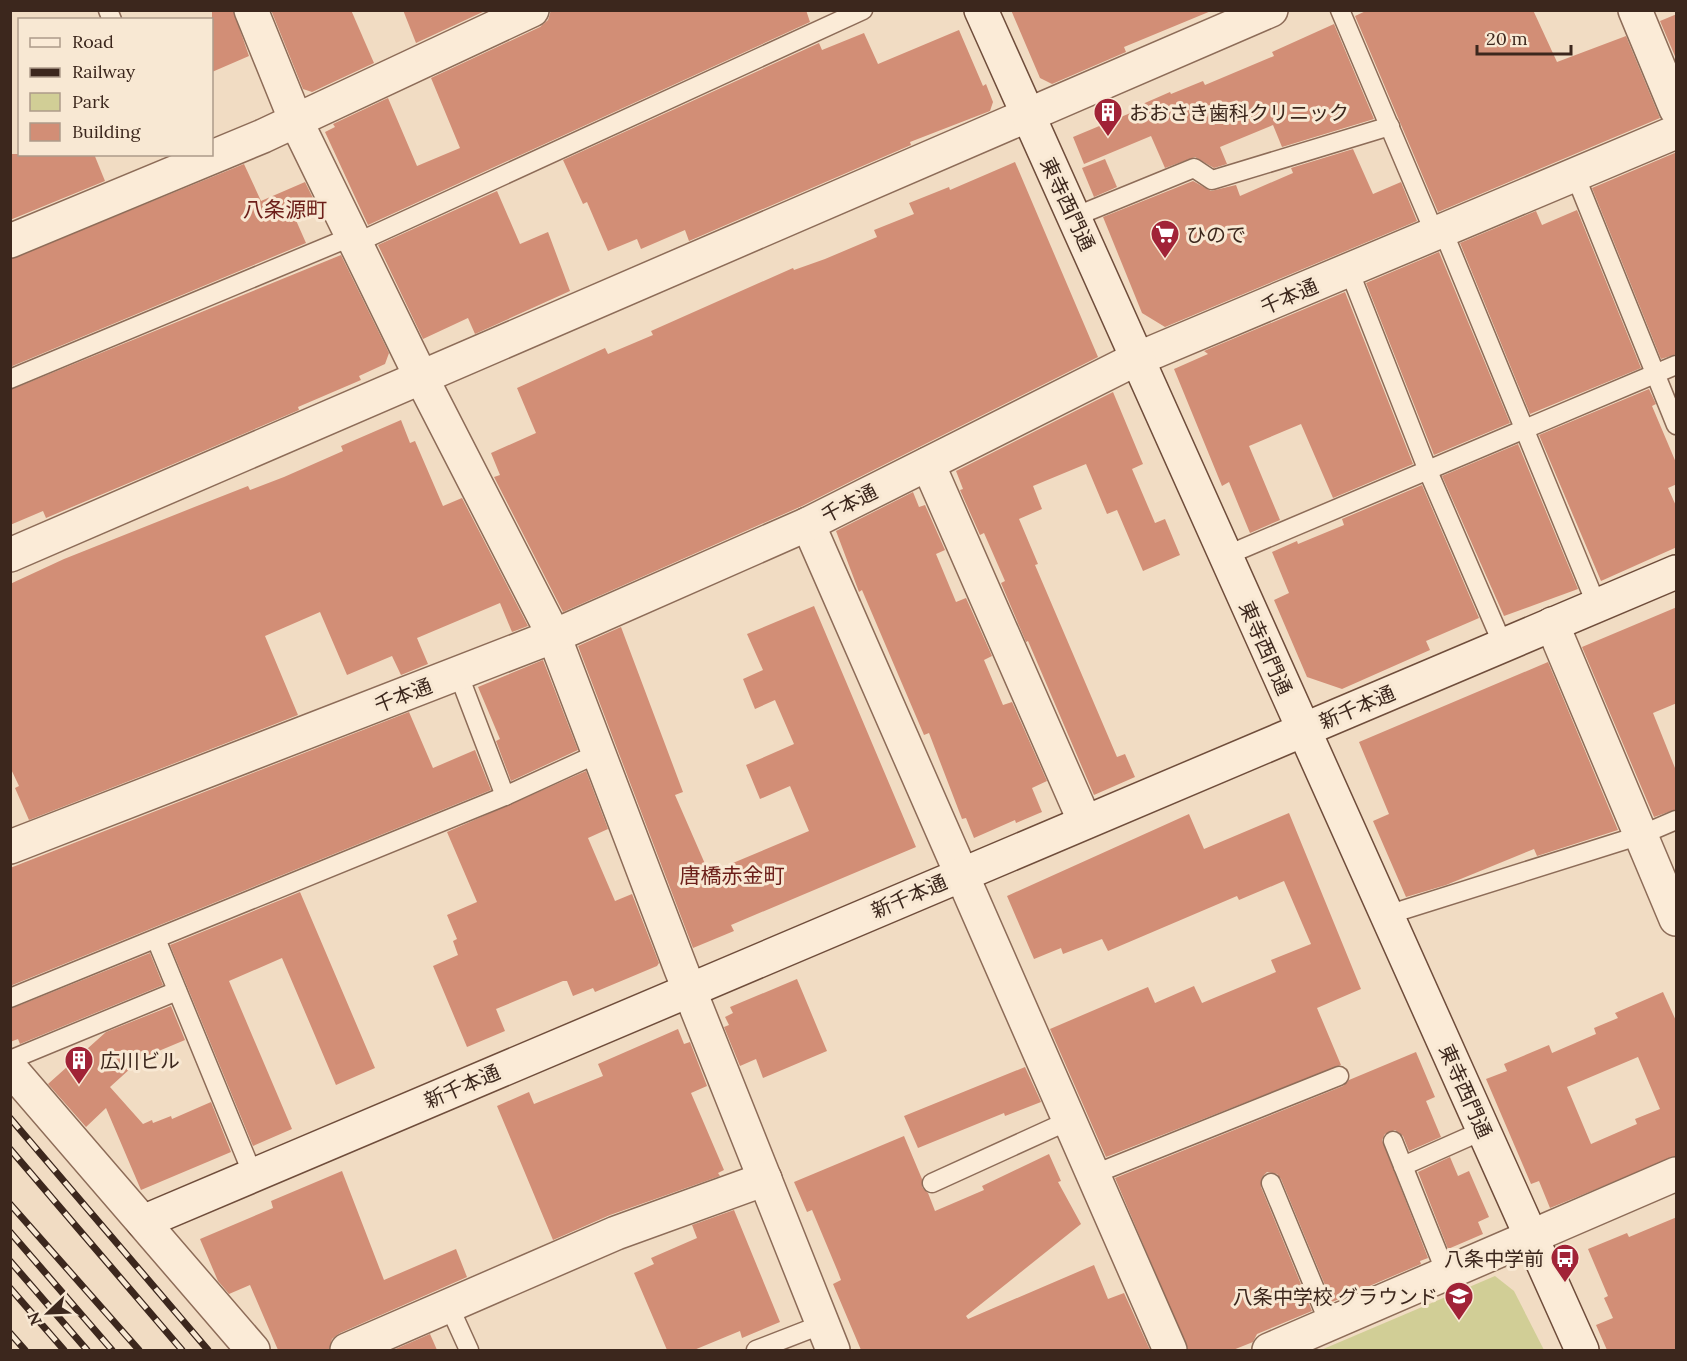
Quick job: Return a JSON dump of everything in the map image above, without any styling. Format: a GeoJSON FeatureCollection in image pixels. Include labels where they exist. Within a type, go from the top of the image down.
{"type":"FeatureCollection","features":[{"type":"Feature","properties":{"kind":"street"},"geometry":{"type":"LineString","coordinates":[[251,10],[296,121],[421,377],[554,636],[689,990],[828,1337]]}},
{"type":"Feature","properties":{"kind":"street"},"geometry":{"type":"LineString","coordinates":[[213,149],[296,121],[532,10]]}},
{"type":"Feature","properties":{"kind":"street","name":"東寺西門通"},"geometry":{"type":"LineString","coordinates":[[981,10],[1582,1350]]}},
{"type":"Feature","properties":{"kind":"street"},"geometry":{"type":"LineString","coordinates":[[10,555],[1028,118],[1271,10]]}},
{"type":"Feature","properties":{"kind":"street"},"geometry":{"type":"LineString","coordinates":[[1635,10],[1677,110]]}},
{"type":"Feature","properties":{"kind":"street","name":"千本通"},"geometry":{"type":"LineString","coordinates":[[10,846],[554,636],[808,524],[1138,360],[1677,132]]}},
{"type":"Feature","properties":{"kind":"street"},"geometry":{"type":"LineString","coordinates":[[10,241],[168,164],[192,156]]}},
{"type":"Feature","properties":{"kind":"street"},"geometry":{"type":"LineString","coordinates":[[928,464],[1084,822]]}},
{"type":"Feature","properties":{"kind":"street"},"geometry":{"type":"LineString","coordinates":[[808,524],[1170,1350]]}},
{"type":"Feature","properties":{"kind":"street","name":"新千本通"},"geometry":{"type":"LineString","coordinates":[[143,1222],[1677,572]]}},
{"type":"Feature","properties":{"kind":"street"},"geometry":{"type":"LineString","coordinates":[[1552,624],[1677,919]]}},
{"type":"Feature","properties":{"kind":"street"},"geometry":{"type":"LineString","coordinates":[[10,1068],[253,1350]]}},
{"type":"Feature","properties":{"kind":"street"},"geometry":{"type":"LineString","coordinates":[[1269,1350],[1677,1174]]}},
{"type":"Feature","properties":{"kind":"street"},"geometry":{"type":"LineString","coordinates":[[347,1350],[616,1233],[765,1179]]}},
{"type":"Feature","properties":{"kind":"lane"},"geometry":{"type":"LineString","coordinates":[[10,380],[354,240],[863,10]]}},
{"type":"Feature","properties":{"kind":"lane"},"geometry":{"type":"LineString","coordinates":[[1340,10],[1525,430],[1597,606]]}},
{"type":"Feature","properties":{"kind":"lane"},"geometry":{"type":"LineString","coordinates":[[1074,217],[1194,168],[1212,180],[1390,126]]}},
{"type":"Feature","properties":{"kind":"lane"},"geometry":{"type":"LineString","coordinates":[[1575,175],[1677,425]]}},
{"type":"Feature","properties":{"kind":"lane"},"geometry":{"type":"LineString","coordinates":[[1349,270],[1428,471],[1503,645]]}},
{"type":"Feature","properties":{"kind":"lane"},"geometry":{"type":"LineString","coordinates":[[1225,556],[1677,366]]}},
{"type":"Feature","properties":{"kind":"lane"},"geometry":{"type":"LineString","coordinates":[[458,674],[505,796]]}},
{"type":"Feature","properties":{"kind":"lane"},"geometry":{"type":"LineString","coordinates":[[10,998],[505,796],[599,753]]}},
{"type":"Feature","properties":{"kind":"lane"},"geometry":{"type":"LineString","coordinates":[[1387,915],[1641,835],[1677,820]]}},
{"type":"Feature","properties":{"kind":"lane"},"geometry":{"type":"LineString","coordinates":[[156,939],[253,1175]]}},
{"type":"Feature","properties":{"kind":"lane"},"geometry":{"type":"LineString","coordinates":[[10,1060],[177,991]]}},
{"type":"Feature","properties":{"kind":"lane"},"geometry":{"type":"LineString","coordinates":[[1092,1175],[1339,1076]]}},
{"type":"Feature","properties":{"kind":"lane"},"geometry":{"type":"LineString","coordinates":[[932,1183],[1068,1121]]}},
{"type":"Feature","properties":{"kind":"lane"},"geometry":{"type":"LineString","coordinates":[[1403,1166],[1484,1130]]}},
{"type":"Feature","properties":{"kind":"lane"},"geometry":{"type":"LineString","coordinates":[[1393,1141],[1446,1273]]}},
{"type":"Feature","properties":{"kind":"lane"},"geometry":{"type":"LineString","coordinates":[[1271,1183],[1329,1323]]}},
{"type":"Feature","properties":{"kind":"lane"},"geometry":{"type":"LineString","coordinates":[[449,1306],[469,1350]]}},
{"type":"Feature","properties":{"kind":"lane"},"geometry":{"type":"LineString","coordinates":[[756,1350],[828,1337]]}},
{"type":"Feature","properties":{"kind":"green space","name":"八条中学校 グラウンド"},"geometry":{"type":"Polygon","coordinates":[[[1495,1276],[1514,1291],[1544,1350],[1321,1350],[1495,1276]]]}},
{"type":"Feature","properties":{"kind":"building"},"geometry":{"type":"Polygon","coordinates":[[[212,10],[233,10],[249,56],[213,72],[213,18],[212,10]]]}},
{"type":"Feature","properties":{"kind":"building"},"geometry":{"type":"Polygon","coordinates":[[[271,10],[351,10],[374,63],[312,92],[303,89],[271,10]]]}},
{"type":"Feature","properties":{"kind":"building"},"geometry":{"type":"Polygon","coordinates":[[[403,10],[487,10],[416,43],[403,10]]]}},
{"type":"Feature","properties":{"kind":"building"},"geometry":{"type":"Polygon","coordinates":[[[551,10],[806,10],[810,22],[368,225],[325,132],[335,127],[333,124],[388,98],[417,166],[460,148],[431,78],[540,27],[548,20],[551,10]]]}},
{"type":"Feature","properties":{"kind":"building"},"geometry":{"type":"Polygon","coordinates":[[[1011,10],[1211,11],[1124,47],[1126,52],[1052,84],[1040,78],[1011,10]]]}},
{"type":"Feature","properties":{"kind":"building"},"geometry":{"type":"Polygon","coordinates":[[[1368,10],[1533,10],[1557,62],[1626,36],[1660,118],[1438,212],[1355,16],[1368,10]]]}},
{"type":"Feature","properties":{"kind":"building"},"geometry":{"type":"Polygon","coordinates":[[[1677,14],[1677,61],[1660,21],[1677,14]]]}},
{"type":"Feature","properties":{"kind":"building"},"geometry":{"type":"Polygon","coordinates":[[[1334,24],[1374,119],[1282,147],[1273,125],[1220,147],[1227,164],[1214,168],[1195,157],[1165,168],[1151,136],[1084,164],[1073,137],[1140,109],[1138,106],[1170,92],[1171,94],[1203,81],[1205,85],[1274,56],[1272,52],[1334,24]]]}},
{"type":"Feature","properties":{"kind":"building"},"geometry":{"type":"Polygon","coordinates":[[[959,30],[983,86],[986,84],[993,102],[990,111],[910,142],[911,145],[689,241],[685,230],[641,249],[637,239],[608,251],[587,202],[583,204],[563,160],[819,43],[822,50],[864,33],[878,64],[959,30]]]}},
{"type":"Feature","properties":{"kind":"building"},"geometry":{"type":"Polygon","coordinates":[[[1353,149],[1373,194],[1401,182],[1417,221],[1165,327],[1142,313],[1103,217],[1193,181],[1211,191],[1236,185],[1240,196],[1293,173],[1291,168],[1353,149]]]}},
{"type":"Feature","properties":{"kind":"building"},"geometry":{"type":"Polygon","coordinates":[[[1677,152],[1677,354],[1661,359],[1592,188],[1677,152]]]}},
{"type":"Feature","properties":{"kind":"building"},"geometry":{"type":"Polygon","coordinates":[[[10,154],[18,154],[18,156],[95,156],[105,181],[10,220],[10,154]]]}},
{"type":"Feature","properties":{"kind":"building"},"geometry":{"type":"Polygon","coordinates":[[[1105,159],[1117,187],[1094,197],[1082,168],[1105,159]]]}},
{"type":"Feature","properties":{"kind":"building"},"geometry":{"type":"Polygon","coordinates":[[[1015,162],[1098,357],[802,506],[563,612],[494,477],[500,475],[491,453],[536,433],[517,388],[605,348],[608,354],[653,335],[651,331],[793,268],[794,270],[825,259],[877,237],[874,230],[914,214],[909,203],[949,187],[950,190],[1015,162]]]}},
{"type":"Feature","properties":{"kind":"building"},"geometry":{"type":"Polygon","coordinates":[[[244,164],[261,201],[305,182],[318,208],[295,218],[306,243],[10,367],[10,259],[244,164]]]}},
{"type":"Feature","properties":{"kind":"building"},"geometry":{"type":"Polygon","coordinates":[[[497,191],[520,244],[548,232],[570,291],[475,334],[468,318],[423,339],[378,245],[497,191]]]}},
{"type":"Feature","properties":{"kind":"building"},"geometry":{"type":"Polygon","coordinates":[[[1577,210],[1641,368],[1530,414],[1460,243],[1536,211],[1542,225],[1577,210]]]}},
{"type":"Feature","properties":{"kind":"building"},"geometry":{"type":"Polygon","coordinates":[[[1439,252],[1510,423],[1434,455],[1366,283],[1439,252]]]}},
{"type":"Feature","properties":{"kind":"building"},"geometry":{"type":"Polygon","coordinates":[[[341,255],[389,353],[385,364],[359,376],[361,380],[298,407],[299,410],[150,474],[46,518],[43,511],[10,525],[10,390],[341,255]]]}},
{"type":"Feature","properties":{"kind":"building"},"geometry":{"type":"Polygon","coordinates":[[[1345,292],[1413,464],[1333,498],[1301,424],[1249,446],[1280,520],[1250,533],[1229,482],[1222,486],[1174,369],[1208,354],[1204,351],[1345,292]]]}},
{"type":"Feature","properties":{"kind":"building"},"geometry":{"type":"Polygon","coordinates":[[[1649,389],[1656,404],[1652,406],[1677,465],[1677,484],[1668,488],[1677,508],[1677,547],[1601,581],[1539,435],[1649,389]]]}},
{"type":"Feature","properties":{"kind":"building"},"geometry":{"type":"Polygon","coordinates":[[[1113,392],[1143,464],[1132,469],[1155,523],[1165,519],[1180,555],[1143,571],[1117,510],[1107,514],[1086,464],[1033,486],[1042,509],[1019,519],[1038,564],[1035,565],[1117,757],[1125,754],[1135,777],[1094,795],[1001,583],[1005,581],[984,533],[980,535],[960,490],[963,489],[956,471],[1113,392]]]}},
{"type":"Feature","properties":{"kind":"building"},"geometry":{"type":"Polygon","coordinates":[[[401,420],[410,443],[415,441],[443,506],[462,498],[528,626],[512,632],[500,603],[417,638],[428,664],[401,675],[392,656],[347,675],[320,612],[265,636],[298,715],[29,820],[15,788],[19,786],[10,767],[10,584],[64,559],[248,486],[250,490],[284,477],[343,451],[341,446],[401,420]]]}},
{"type":"Feature","properties":{"kind":"building"},"geometry":{"type":"Polygon","coordinates":[[[1518,444],[1578,589],[1504,616],[1442,476],[1518,444]]]}},
{"type":"Feature","properties":{"kind":"building"},"geometry":{"type":"Polygon","coordinates":[[[1422,485],[1479,618],[1426,641],[1430,650],[1342,689],[1307,677],[1274,600],[1289,593],[1272,552],[1344,525],[1342,519],[1422,485]]]}},
{"type":"Feature","properties":{"kind":"building"},"geometry":{"type":"Polygon","coordinates":[[[913,492],[919,507],[925,505],[945,550],[936,554],[956,602],[966,598],[992,656],[984,660],[1003,705],[1012,702],[1047,781],[1032,788],[1042,812],[1016,823],[1015,820],[974,838],[966,818],[962,819],[929,733],[924,735],[862,590],[859,592],[836,531],[913,492]]]}},
{"type":"Feature","properties":{"kind":"building"},"geometry":{"type":"Polygon","coordinates":[[[814,606],[916,847],[731,925],[734,931],[693,948],[578,646],[621,627],[683,792],[675,795],[709,873],[809,831],[790,786],[760,799],[746,765],[794,744],[775,700],[755,709],[743,679],[763,670],[747,634],[814,606]]]}},
{"type":"Feature","properties":{"kind":"building"},"geometry":{"type":"Polygon","coordinates":[[[1677,607],[1677,703],[1653,713],[1677,773],[1677,809],[1654,817],[1582,647],[1677,607]]]}},
{"type":"Feature","properties":{"kind":"building"},"geometry":{"type":"Polygon","coordinates":[[[543,660],[578,750],[511,781],[496,741],[500,739],[478,687],[543,660]]]}},
{"type":"Feature","properties":{"kind":"building"},"geometry":{"type":"Polygon","coordinates":[[[1548,662],[1618,830],[1537,856],[1534,849],[1446,885],[1406,897],[1373,821],[1389,814],[1359,742],[1548,662]]]}},
{"type":"Feature","properties":{"kind":"building"},"geometry":{"type":"Polygon","coordinates":[[[409,712],[433,768],[475,750],[491,790],[10,986],[10,868],[409,712]]]}},
{"type":"Feature","properties":{"kind":"building"},"geometry":{"type":"Polygon","coordinates":[[[586,771],[608,829],[588,838],[615,901],[632,894],[659,963],[657,966],[595,992],[593,988],[573,996],[567,981],[563,981],[496,1009],[505,1031],[467,1047],[433,966],[458,955],[453,941],[457,939],[447,915],[477,902],[447,832],[586,771]]]}},
{"type":"Feature","properties":{"kind":"building"},"geometry":{"type":"Polygon","coordinates":[[[1289,813],[1361,989],[1317,1008],[1341,1065],[1106,1157],[1050,1029],[1148,987],[1155,1003],[1194,986],[1202,1003],[1276,972],[1271,960],[1311,944],[1284,881],[1239,900],[1237,896],[1108,951],[1102,939],[1063,954],[1061,948],[1034,959],[1007,896],[1189,814],[1204,849],[1289,813]]]}},
{"type":"Feature","properties":{"kind":"building"},"geometry":{"type":"Polygon","coordinates":[[[300,892],[375,1068],[336,1085],[282,958],[229,981],[292,1129],[253,1146],[170,945],[300,892]]]}},
{"type":"Feature","properties":{"kind":"building"},"geometry":{"type":"Polygon","coordinates":[[[150,953],[163,985],[20,1044],[18,1039],[10,1042],[10,1009],[150,953]]]}},
{"type":"Feature","properties":{"kind":"building"},"geometry":{"type":"Polygon","coordinates":[[[797,979],[827,1051],[763,1078],[756,1059],[740,1066],[724,1027],[729,1025],[725,1017],[733,1013],[730,1007],[797,979]]]}},
{"type":"Feature","properties":{"kind":"building"},"geometry":{"type":"Polygon","coordinates":[[[1663,992],[1677,1023],[1677,1156],[1550,1208],[1539,1181],[1531,1184],[1486,1079],[1507,1071],[1504,1064],[1549,1045],[1552,1053],[1596,1034],[1594,1028],[1618,1018],[1615,1013],[1663,992]],[[1638,1057],[1567,1087],[1591,1144],[1637,1124],[1635,1119],[1660,1109],[1638,1057]]]}},
{"type":"Feature","properties":{"kind":"building"},"geometry":{"type":"Polygon","coordinates":[[[171,1006],[185,1040],[142,1058],[110,1087],[143,1124],[171,1116],[172,1119],[211,1102],[231,1152],[141,1190],[106,1108],[86,1127],[48,1084],[106,1032],[171,1006]]]}},
{"type":"Feature","properties":{"kind":"building"},"geometry":{"type":"Polygon","coordinates":[[[678,1029],[684,1044],[690,1042],[707,1086],[691,1093],[724,1170],[718,1173],[720,1176],[610,1215],[553,1240],[497,1106],[529,1092],[534,1104],[603,1076],[598,1064],[678,1029]]]}},
{"type":"Feature","properties":{"kind":"building"},"geometry":{"type":"Polygon","coordinates":[[[1416,1052],[1435,1097],[1426,1101],[1441,1137],[1409,1151],[1403,1136],[1395,1130],[1385,1134],[1382,1140],[1428,1258],[1420,1261],[1421,1264],[1332,1302],[1281,1179],[1277,1174],[1267,1172],[1262,1177],[1261,1187],[1312,1311],[1257,1334],[1253,1342],[1233,1350],[1188,1350],[1115,1178],[1343,1086],[1349,1080],[1416,1052]]]}},
{"type":"Feature","properties":{"kind":"building"},"geometry":{"type":"Polygon","coordinates":[[[1025,1067],[1041,1102],[1005,1116],[1004,1113],[918,1148],[904,1116],[1025,1067]]]}},
{"type":"Feature","properties":{"kind":"building"},"geometry":{"type":"Polygon","coordinates":[[[904,1136],[922,1179],[922,1187],[928,1193],[935,1211],[984,1190],[982,1186],[1049,1154],[1061,1181],[1058,1182],[1081,1224],[966,1316],[968,1319],[1094,1265],[1108,1299],[1124,1293],[1150,1350],[861,1350],[833,1284],[841,1280],[838,1272],[812,1210],[807,1212],[794,1182],[904,1136]]]}},
{"type":"Feature","properties":{"kind":"building"},"geometry":{"type":"Polygon","coordinates":[[[1450,1157],[1458,1176],[1469,1171],[1489,1217],[1478,1222],[1483,1234],[1448,1249],[1418,1172],[1450,1157]]]}},
{"type":"Feature","properties":{"kind":"building"},"geometry":{"type":"Polygon","coordinates":[[[342,1171],[384,1280],[456,1249],[467,1277],[340,1333],[332,1339],[329,1350],[278,1350],[250,1285],[229,1294],[218,1281],[200,1239],[273,1208],[271,1201],[342,1171]]]}},
{"type":"Feature","properties":{"kind":"building"},"geometry":{"type":"Polygon","coordinates":[[[734,1210],[780,1322],[742,1338],[740,1331],[694,1350],[667,1350],[634,1273],[654,1264],[651,1258],[697,1238],[692,1225],[734,1210]]]}},
{"type":"Feature","properties":{"kind":"building"},"geometry":{"type":"Polygon","coordinates":[[[1677,1217],[1677,1350],[1607,1350],[1596,1325],[1613,1318],[1604,1298],[1608,1296],[1588,1249],[1627,1233],[1629,1237],[1677,1217]]]}},
{"type":"Feature","properties":{"kind":"building"},"geometry":{"type":"Polygon","coordinates":[[[430,1334],[437,1350],[393,1350],[430,1334]]]}},
{"type":"Feature","properties":{"kind":"railway"},"geometry":{"type":"LineString","coordinates":[[10,1118],[208,1350]]}},
{"type":"Feature","properties":{"kind":"railway"},"geometry":{"type":"LineString","coordinates":[[10,1149],[182,1350]]}},
{"type":"Feature","properties":{"kind":"railway"},"geometry":{"type":"LineString","coordinates":[[10,1204],[139,1350]]}},
{"type":"Feature","properties":{"kind":"railway"},"geometry":{"type":"LineString","coordinates":[[10,1232],[112,1350]]}},
{"type":"Feature","properties":{"kind":"railway"},"geometry":{"type":"LineString","coordinates":[[10,1261],[87,1350]]}},
{"type":"Feature","properties":{"kind":"railway"},"geometry":{"type":"LineString","coordinates":[[10,1288],[64,1350]]}},
{"type":"Feature","properties":{"kind":"railway"},"geometry":{"type":"LineString","coordinates":[[10,1333],[25,1350]]}},
{"type":"Feature","properties":{"kind":"place","name":"おおさき歯科クリニック"},"geometry":{"type":"Point","coordinates":[1108,138]}},
{"type":"Feature","properties":{"kind":"place","name":"ひので"},"geometry":{"type":"Point","coordinates":[1165,260]}},
{"type":"Feature","properties":{"kind":"place","name":"広川ビル"},"geometry":{"type":"Point","coordinates":[79,1086]}},
{"type":"Feature","properties":{"kind":"place","name":"八条中学前"},"geometry":{"type":"Point","coordinates":[1565,1284]}},
{"type":"Feature","properties":{"kind":"place","name":"八条中学校 グラウンド"},"geometry":{"type":"Point","coordinates":[1459,1322]}},
{"type":"Feature","properties":{"kind":"district","name":"八条源町"},"geometry":{"type":"Point","coordinates":[285,209]}},
{"type":"Feature","properties":{"kind":"district","name":"唐橋赤金町"},"geometry":{"type":"Point","coordinates":[732,875]}}]}
